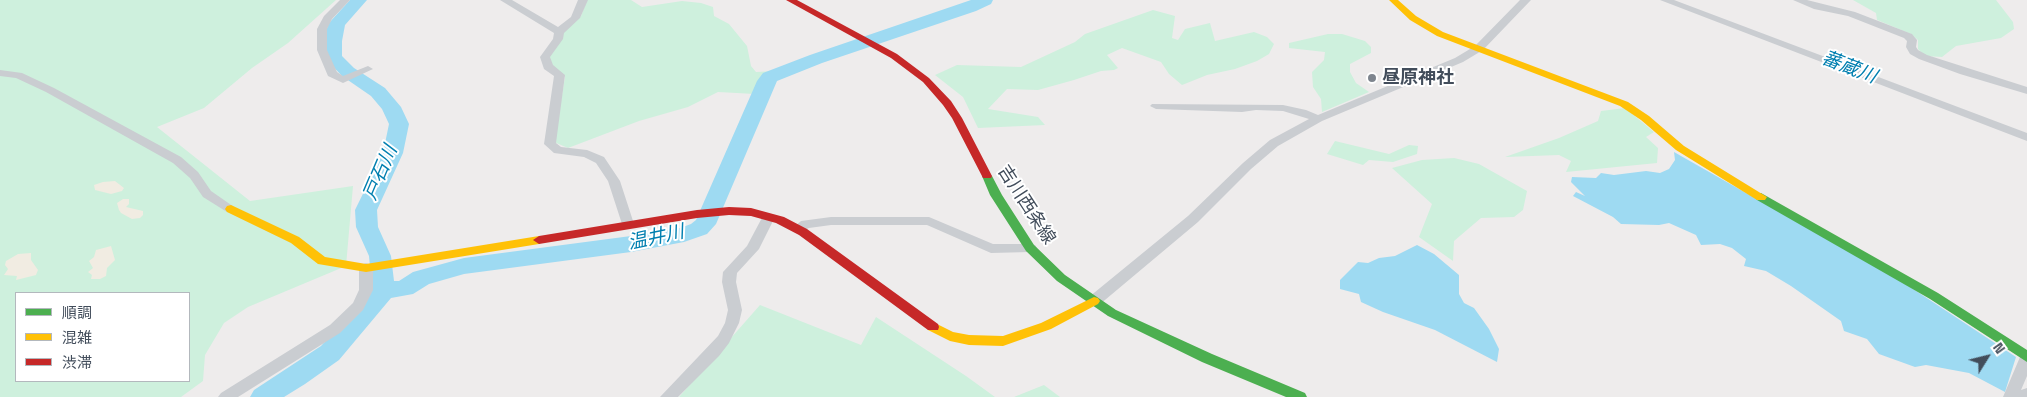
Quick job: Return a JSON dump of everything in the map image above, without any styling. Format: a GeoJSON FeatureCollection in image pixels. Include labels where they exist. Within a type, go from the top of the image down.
{"type":"FeatureCollection","features":[{"type":"Feature","properties":{"kind":"street"},"geometry":{"type":"LineString","coordinates":[[344,0],[328,18],[322,29],[322,50],[332,74],[344,80],[368,69]]}},
{"type":"Feature","properties":{"kind":"street"},"geometry":{"type":"LineString","coordinates":[[505,0],[559,32]]}},
{"type":"Feature","properties":{"kind":"street"},"geometry":{"type":"LineString","coordinates":[[583,0],[575,18],[559,32],[558,39],[545,57],[548,67],[560,75],[550,144],[558,150],[587,154],[600,160],[614,181],[628,224]]}},
{"type":"Feature","properties":{"kind":"street","name":"吉川西条線"},"geometry":{"type":"LineString","coordinates":[[790,0],[894,56],[926,80],[947,103],[996,195],[1030,248],[1061,278],[1112,313],[1207,358],[1300,397]]}},
{"type":"Feature","properties":{"kind":"street"},"geometry":{"type":"LineString","coordinates":[[1393,0],[1413,18],[1440,34],[1624,104],[1645,118],[1680,148],[1703,163],[1934,296],[2027,357],[2017,395]]}},
{"type":"Feature","properties":{"kind":"street"},"geometry":{"type":"LineString","coordinates":[[0,73],[18,75],[50,90],[169,155],[194,175],[207,194],[231,209],[295,240],[322,261],[366,268],[400,264],[628,224],[697,214],[751,212],[798,229],[926,324],[950,336],[969,340],[1003,341],[1046,326],[1094,302],[1193,219],[1274,142],[1318,119],[1436,70],[1480,48],[1516,8],[1526,0]]}},
{"type":"Feature","properties":{"kind":"street"},"geometry":{"type":"LineString","coordinates":[[1666,0],[2027,137]]}},
{"type":"Feature","properties":{"kind":"street"},"geometry":{"type":"LineString","coordinates":[[1798,0],[1818,7],[1851,14],[1908,36],[1912,40],[1911,47],[1914,52],[1923,57],[1964,72],[2027,91]]}},
{"type":"Feature","properties":{"kind":"street"},"geometry":{"type":"LineString","coordinates":[[1156,106],[1242,109],[1256,107],[1283,108],[1302,112],[1318,119]]}},
{"type":"Feature","properties":{"kind":"street"},"geometry":{"type":"LineString","coordinates":[[668,397],[708,358],[724,339],[732,323],[735,310],[729,282],[730,272],[752,249],[769,217]]}},
{"type":"Feature","properties":{"kind":"street"},"geometry":{"type":"LineString","coordinates":[[798,229],[806,224],[831,221],[929,221],[992,249],[1030,248]]}},
{"type":"Feature","properties":{"kind":"street"},"geometry":{"type":"LineString","coordinates":[[226,397],[335,329],[358,306],[366,290],[366,268]]}},
{"type":"Feature","properties":{"kind":"green space"},"geometry":{"type":"Polygon","coordinates":[[[0,0],[336,0],[288,43],[252,68],[204,108],[157,127],[250,201],[353,186],[346,266],[248,307],[224,323],[205,355],[203,381],[181,397],[0,397],[0,0]]]}},
{"type":"Feature","properties":{"kind":"green space"},"geometry":{"type":"Polygon","coordinates":[[[587,0],[631,0],[642,7],[682,1],[701,3],[713,7],[714,16],[729,24],[747,46],[751,66],[756,72],[776,71],[765,79],[755,94],[718,92],[688,107],[639,121],[568,148],[554,142],[565,77],[553,69],[547,60],[561,33],[581,16],[587,0]]]}},
{"type":"Feature","properties":{"kind":"green space"},"geometry":{"type":"Polygon","coordinates":[[[1853,0],[1996,0],[2013,22],[2014,29],[2001,38],[1956,46],[1942,57],[1925,56],[1918,49],[1918,40],[1911,34],[1877,20],[1876,13],[1853,0]]]}},
{"type":"Feature","properties":{"kind":"green space"},"geometry":{"type":"Polygon","coordinates":[[[1153,10],[1175,16],[1172,38],[1178,40],[1185,29],[1210,23],[1215,41],[1254,32],[1267,37],[1274,44],[1269,54],[1257,61],[1235,69],[1207,75],[1182,85],[1169,74],[1161,62],[1122,48],[1107,55],[1118,68],[1114,70],[1101,71],[1038,90],[1007,89],[988,109],[1038,117],[1045,125],[978,128],[963,97],[935,75],[957,65],[1021,67],[1075,42],[1085,34],[1153,10]]]}},
{"type":"Feature","properties":{"kind":"green space"},"geometry":{"type":"Polygon","coordinates":[[[1328,34],[1342,34],[1365,41],[1371,47],[1371,53],[1350,64],[1350,72],[1356,83],[1369,92],[1322,112],[1321,99],[1313,87],[1312,72],[1324,60],[1325,52],[1289,48],[1289,43],[1328,34]]]}},
{"type":"Feature","properties":{"kind":"green space"},"geometry":{"type":"Polygon","coordinates":[[[1625,108],[1654,132],[1646,137],[1658,148],[1657,163],[1566,172],[1571,161],[1559,155],[1505,157],[1559,138],[1598,121],[1601,111],[1625,108]]]}},
{"type":"Feature","properties":{"kind":"green space"},"geometry":{"type":"Polygon","coordinates":[[[1335,141],[1389,154],[1409,145],[1418,146],[1417,154],[1393,162],[1369,160],[1363,165],[1327,154],[1335,141]]]}},
{"type":"Feature","properties":{"kind":"green space"},"geometry":{"type":"Polygon","coordinates":[[[1454,158],[1479,164],[1527,191],[1523,210],[1514,217],[1481,218],[1454,241],[1453,261],[1419,237],[1432,204],[1392,168],[1422,160],[1454,158]]]}},
{"type":"Feature","properties":{"kind":"green space"},"geometry":{"type":"Polygon","coordinates":[[[760,305],[861,345],[876,317],[995,397],[679,397],[760,305]]]}},
{"type":"Feature","properties":{"kind":"green space"},"geometry":{"type":"Polygon","coordinates":[[[1044,385],[1060,397],[1014,397],[1044,385]]]}},
{"type":"Feature","properties":{"kind":"sand"},"geometry":{"type":"Polygon","coordinates":[[[115,181],[124,188],[122,191],[111,194],[95,190],[94,185],[115,181]]]}},
{"type":"Feature","properties":{"kind":"sand"},"geometry":{"type":"Polygon","coordinates":[[[123,199],[129,199],[129,204],[126,207],[143,211],[143,215],[140,218],[132,219],[121,213],[117,203],[123,199]]]}},
{"type":"Feature","properties":{"kind":"sand"},"geometry":{"type":"Polygon","coordinates":[[[111,246],[115,260],[107,268],[106,276],[100,279],[91,279],[92,275],[88,272],[93,268],[89,261],[94,257],[96,250],[111,246]]]}},
{"type":"Feature","properties":{"kind":"sand"},"geometry":{"type":"Polygon","coordinates":[[[31,253],[31,260],[38,270],[36,275],[16,280],[17,276],[4,275],[8,269],[5,265],[6,261],[18,254],[31,253]]]}},
{"type":"Feature","properties":{"kind":"water"},"geometry":{"type":"Polygon","coordinates":[[[1674,152],[1901,281],[2016,357],[2005,392],[1969,373],[1926,365],[1915,367],[1879,354],[1867,339],[1844,331],[1841,321],[1791,286],[1766,271],[1744,266],[1746,259],[1732,248],[1720,244],[1701,245],[1696,235],[1669,223],[1659,225],[1621,224],[1613,217],[1573,196],[1576,192],[1585,196],[1571,182],[1572,177],[1596,178],[1601,173],[1614,175],[1646,171],[1660,173],[1669,169],[1675,160],[1674,152]]]}},
{"type":"Feature","properties":{"kind":"water"},"geometry":{"type":"Polygon","coordinates":[[[1417,245],[1434,254],[1459,275],[1459,294],[1464,303],[1474,308],[1489,329],[1499,349],[1497,362],[1435,330],[1383,312],[1361,302],[1359,294],[1340,289],[1340,280],[1358,262],[1368,263],[1379,258],[1395,256],[1417,245]]]}},
{"type":"Feature","properties":{"kind":"waterway","name":"戸石川"},"geometry":{"type":"LineString","coordinates":[[359,0],[337,24],[333,41],[333,57],[348,72],[378,92],[391,107],[399,124],[393,153],[366,210],[367,227],[380,256],[384,291]]}},
{"type":"Feature","properties":{"kind":"waterway","name":"温井川"},"geometry":{"type":"LineString","coordinates":[[384,291],[405,288],[421,278],[464,266],[631,244],[684,235],[699,229],[705,224],[766,81],[770,77],[816,59],[970,7],[985,0]]}},
{"type":"Feature","properties":{"kind":"waterway","name":"温井川"},"geometry":{"type":"LineString","coordinates":[[263,397],[330,353],[384,291]]}},
{"type":"Feature","properties":{"kind":"traffic: fast"},"geometry":{"type":"LineString","coordinates":[[987,176],[996,195],[1030,248],[1061,278],[1112,313],[1207,358],[1300,397]]}},
{"type":"Feature","properties":{"kind":"traffic: fast"},"geometry":{"type":"LineString","coordinates":[[1761,197],[1934,296],[2027,357]]}},
{"type":"Feature","properties":{"kind":"traffic: slow"},"geometry":{"type":"LineString","coordinates":[[1393,0],[1413,18],[1440,34],[1624,104],[1645,118],[1680,148],[1761,197]]}},
{"type":"Feature","properties":{"kind":"traffic: slow"},"geometry":{"type":"LineString","coordinates":[[231,209],[295,240],[322,261],[366,268],[539,240]]}},
{"type":"Feature","properties":{"kind":"traffic: slow"},"geometry":{"type":"LineString","coordinates":[[933,327],[950,336],[969,340],[1003,341],[1046,326],[1094,301]]}},
{"type":"Feature","properties":{"kind":"traffic: jam"},"geometry":{"type":"LineString","coordinates":[[790,0],[894,56],[926,80],[947,103],[957,118],[987,176]]}},
{"type":"Feature","properties":{"kind":"traffic: jam"},"geometry":{"type":"LineString","coordinates":[[539,240],[697,214],[729,211],[751,212],[780,220],[803,232],[933,327]]}},
{"type":"Feature","properties":{"kind":"place","name":"昼原神社"},"geometry":{"type":"Point","coordinates":[1372,78]}},
{"type":"Feature","properties":{"kind":"water label","name":"蕃蔵川"},"geometry":{"type":"Point","coordinates":[1849,68]}}]}
